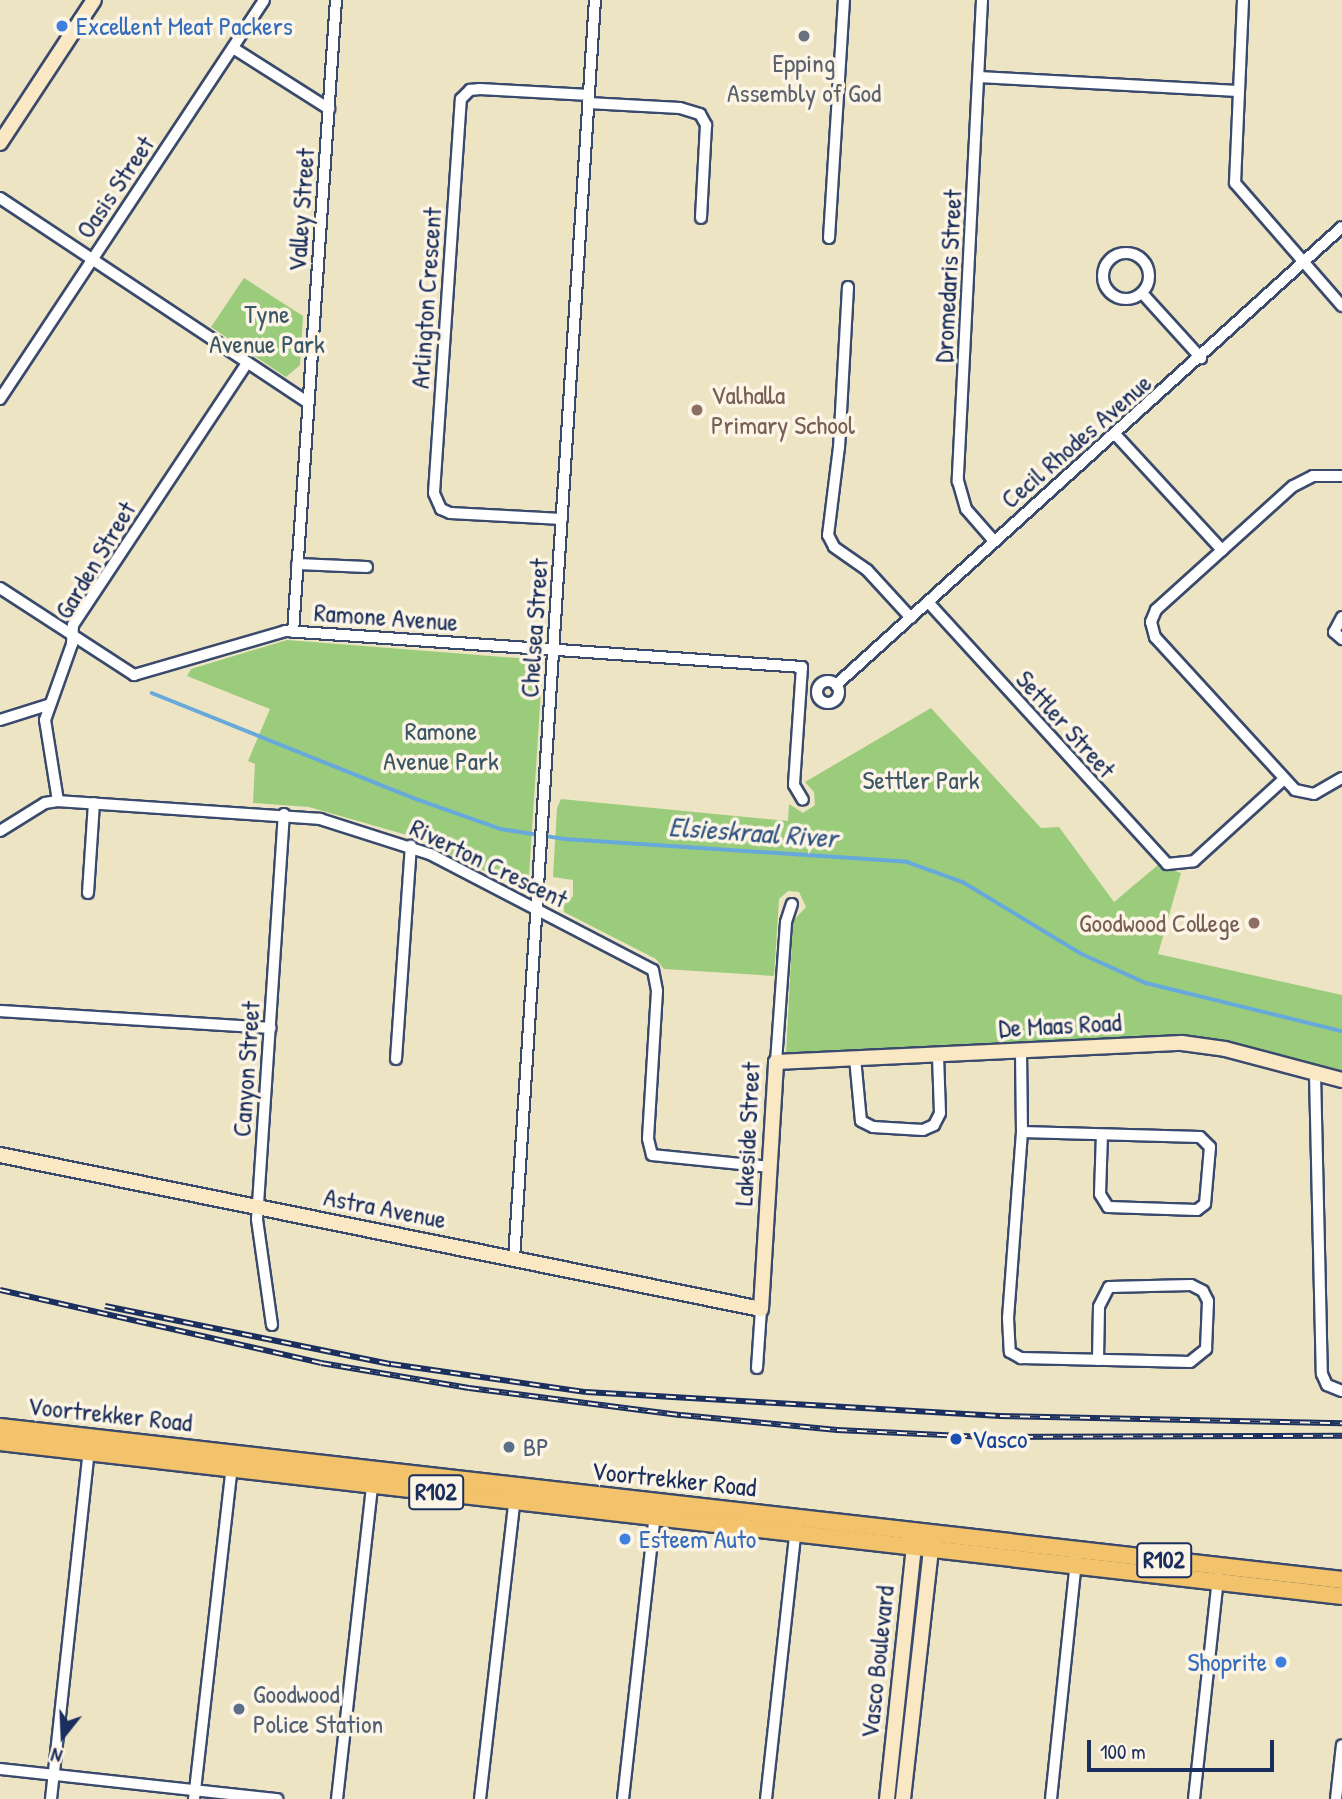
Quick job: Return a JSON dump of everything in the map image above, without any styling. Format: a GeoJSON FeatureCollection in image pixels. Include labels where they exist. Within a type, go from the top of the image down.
{"type":"FeatureCollection","features":[{"type":"Feature","properties":{"kind":"main road","name":"Voortrekker Road"},"geometry":{"type":"LineString","coordinates":[[0,1427],[90,1445]]}},
{"type":"Feature","properties":{"kind":"main road","name":"Voortrekker Road"},"geometry":{"type":"LineString","coordinates":[[0,1442],[90,1445],[923,1539],[1218,1574],[1342,1596]]}},
{"type":"Feature","properties":{"kind":"main road","name":"Voortrekker Road"},"geometry":{"type":"LineString","coordinates":[[1218,1574],[1342,1580]]}},
{"type":"Feature","properties":{"kind":"street"},"geometry":{"type":"LineString","coordinates":[[0,143],[94,0]]}},
{"type":"Feature","properties":{"kind":"street","name":"Oasis Street"},"geometry":{"type":"LineString","coordinates":[[0,399],[264,0]]}},
{"type":"Feature","properties":{"kind":"street","name":"Valley Street"},"geometry":{"type":"LineString","coordinates":[[293,632],[336,0]]}},
{"type":"Feature","properties":{"kind":"street","name":"Chelsea Street"},"geometry":{"type":"LineString","coordinates":[[514,1259],[595,0]]}},
{"type":"Feature","properties":{"kind":"street"},"geometry":{"type":"LineString","coordinates":[[828,239],[845,0]]}},
{"type":"Feature","properties":{"kind":"street","name":"Dromedaris Street"},"geometry":{"type":"LineString","coordinates":[[982,0],[958,481],[966,509],[994,541]]}},
{"type":"Feature","properties":{"kind":"street"},"geometry":{"type":"LineString","coordinates":[[1243,0],[1237,188],[1342,306]]}},
{"type":"Feature","properties":{"kind":"street"},"geometry":{"type":"LineString","coordinates":[[233,48],[329,109]]}},
{"type":"Feature","properties":{"kind":"street"},"geometry":{"type":"LineString","coordinates":[[979,77],[1238,91]]}},
{"type":"Feature","properties":{"kind":"street","name":"Arlington Crescent"},"geometry":{"type":"LineString","coordinates":[[562,519],[441,509],[434,493],[461,99],[470,90],[480,89],[588,99]]}},
{"type":"Feature","properties":{"kind":"street"},"geometry":{"type":"LineString","coordinates":[[588,99],[680,108],[700,114],[706,125],[701,218]]}},
{"type":"Feature","properties":{"kind":"street"},"geometry":{"type":"LineString","coordinates":[[0,198],[308,403]]}},
{"type":"Feature","properties":{"kind":"street","name":"Cecil Rhodes Avenue"},"geometry":{"type":"LineString","coordinates":[[836,685],[1201,358],[1342,227]]}},
{"type":"Feature","properties":{"kind":"street"},"geometry":{"type":"LineString","coordinates":[[1128,254],[1144,263],[1149,276],[1142,293],[1126,299],[1110,292],[1103,276],[1111,259],[1128,254]]}},
{"type":"Feature","properties":{"kind":"street"},"geometry":{"type":"LineString","coordinates":[[848,287],[839,447],[828,535],[834,547],[867,570],[911,618]]}},
{"type":"Feature","properties":{"kind":"street"},"geometry":{"type":"LineString","coordinates":[[1142,293],[1201,358]]}},
{"type":"Feature","properties":{"kind":"street","name":"Garden Street"},"geometry":{"type":"LineString","coordinates":[[58,801],[46,732],[48,705],[74,625],[247,363]]}},
{"type":"Feature","properties":{"kind":"street"},"geometry":{"type":"LineString","coordinates":[[1115,434],[1222,550]]}},
{"type":"Feature","properties":{"kind":"street"},"geometry":{"type":"LineString","coordinates":[[1342,477],[1303,479],[1156,610],[1152,630],[1284,779],[1306,795],[1342,778]]}},
{"type":"Feature","properties":{"kind":"street"},"geometry":{"type":"LineString","coordinates":[[298,564],[367,567]]}},
{"type":"Feature","properties":{"kind":"street","name":"Ramone Avenue"},"geometry":{"type":"LineString","coordinates":[[0,588],[129,674],[140,675],[293,632],[802,667],[794,785],[803,800]]}},
{"type":"Feature","properties":{"kind":"street","name":"Settler Street"},"geometry":{"type":"LineString","coordinates":[[928,602],[1156,854],[1177,866],[1194,861],[1284,779]]}},
{"type":"Feature","properties":{"kind":"street"},"geometry":{"type":"LineString","coordinates":[[1342,617],[1334,632],[1342,639]]}},
{"type":"Feature","properties":{"kind":"street"},"geometry":{"type":"LineString","coordinates":[[0,720],[48,705]]}},
{"type":"Feature","properties":{"kind":"street","name":"Riverton Crescent"},"geometry":{"type":"LineString","coordinates":[[0,831],[45,803],[58,801],[284,814],[341,824],[411,846],[643,962],[655,974],[648,1139],[652,1155],[771,1167]]}},
{"type":"Feature","properties":{"kind":"street"},"geometry":{"type":"LineString","coordinates":[[88,893],[94,803]]}},
{"type":"Feature","properties":{"kind":"street","name":"Canyon Street"},"geometry":{"type":"LineString","coordinates":[[272,1325],[258,1208],[284,814]]}},
{"type":"Feature","properties":{"kind":"street"},"geometry":{"type":"LineString","coordinates":[[396,1059],[411,846]]}},
{"type":"Feature","properties":{"kind":"street","name":"Lakeside Street"},"geometry":{"type":"LineString","coordinates":[[757,1368],[786,922],[792,904]]}},
{"type":"Feature","properties":{"kind":"street"},"geometry":{"type":"LineString","coordinates":[[0,1012],[270,1028]]}},
{"type":"Feature","properties":{"kind":"street","name":"De Maas Road"},"geometry":{"type":"LineString","coordinates":[[776,1062],[1192,1044],[1342,1080]]}},
{"type":"Feature","properties":{"kind":"street"},"geometry":{"type":"LineString","coordinates":[[1021,1051],[1022,1132],[1008,1318],[1010,1352],[1021,1358],[1098,1360],[1196,1360],[1208,1342],[1207,1296],[1191,1285],[1109,1287],[1099,1307],[1098,1360]]}},
{"type":"Feature","properties":{"kind":"street"},"geometry":{"type":"LineString","coordinates":[[855,1058],[861,1121],[873,1126],[923,1130],[934,1125],[940,1114],[938,1055]]}},
{"type":"Feature","properties":{"kind":"street"},"geometry":{"type":"LineString","coordinates":[[1315,1073],[1322,1374],[1328,1385],[1342,1391]]}},
{"type":"Feature","properties":{"kind":"street"},"geometry":{"type":"LineString","coordinates":[[1022,1132],[1102,1135],[1204,1139],[1210,1157],[1205,1204],[1197,1210],[1108,1207],[1100,1194],[1102,1135]]}},
{"type":"Feature","properties":{"kind":"street","name":"Astra Avenue"},"geometry":{"type":"LineString","coordinates":[[0,1155],[761,1309]]}},
{"type":"Feature","properties":{"kind":"street"},"geometry":{"type":"LineString","coordinates":[[51,1799],[90,1445]]}},
{"type":"Feature","properties":{"kind":"street"},"geometry":{"type":"LineString","coordinates":[[194,1794],[232,1460]]}},
{"type":"Feature","properties":{"kind":"street"},"geometry":{"type":"LineString","coordinates":[[337,1799],[373,1477]]}},
{"type":"Feature","properties":{"kind":"street"},"geometry":{"type":"LineString","coordinates":[[480,1799],[515,1493]]}},
{"type":"Feature","properties":{"kind":"street"},"geometry":{"type":"LineString","coordinates":[[623,1799],[655,1509]]}},
{"type":"Feature","properties":{"kind":"street"},"geometry":{"type":"LineString","coordinates":[[766,1799],[796,1525]]}},
{"type":"Feature","properties":{"kind":"street","name":"Vasco Boulevard"},"geometry":{"type":"LineString","coordinates":[[887,1799],[923,1539]]}},
{"type":"Feature","properties":{"kind":"street","name":"Vasco Boulevard"},"geometry":{"type":"LineString","coordinates":[[903,1799],[923,1539]]}},
{"type":"Feature","properties":{"kind":"street"},"geometry":{"type":"LineString","coordinates":[[1051,1799],[1077,1557]]}},
{"type":"Feature","properties":{"kind":"street"},"geometry":{"type":"LineString","coordinates":[[1194,1799],[1218,1574]]}},
{"type":"Feature","properties":{"kind":"street"},"geometry":{"type":"LineString","coordinates":[[1336,1799],[1342,1745]]}},
{"type":"Feature","properties":{"kind":"street"},"geometry":{"type":"LineString","coordinates":[[0,1769],[194,1794],[276,1799]]}},
{"type":"Feature","properties":{"kind":"green space","name":"Tyne Avenue Park"},"geometry":{"type":"Polygon","coordinates":[[[244,278],[303,316],[300,365],[286,377],[211,327],[244,278]]]}},
{"type":"Feature","properties":{"kind":"green space","name":"Ramone Avenue Park"},"geometry":{"type":"Polygon","coordinates":[[[287,640],[543,660],[528,891],[407,835],[309,807],[253,803],[255,764],[248,761],[270,709],[187,676],[191,669],[287,640]]]}},
{"type":"Feature","properties":{"kind":"green space","name":"Settler Park"},"geometry":{"type":"Polygon","coordinates":[[[931,708],[1041,828],[1059,827],[1114,902],[1158,865],[1181,873],[1158,954],[1342,995],[1342,1075],[1223,1043],[786,1055],[793,921],[806,907],[799,892],[788,891],[779,899],[774,976],[664,969],[656,959],[564,912],[563,897],[573,897],[573,880],[553,877],[557,808],[561,799],[788,821],[789,804],[803,813],[815,805],[814,792],[805,782],[931,708]]]}},
{"type":"Feature","properties":{"kind":"waterway","name":"Elsieskraal River"},"geometry":{"type":"LineString","coordinates":[[152,693],[413,798],[501,829],[565,839],[907,862],[963,882],[1082,954],[1146,983],[1342,1031]]}},
{"type":"Feature","properties":{"kind":"railway"},"geometry":{"type":"LineString","coordinates":[[0,1290],[321,1363],[469,1388],[681,1415],[837,1430],[983,1437],[1342,1436]]}},
{"type":"Feature","properties":{"kind":"railway"},"geometry":{"type":"LineString","coordinates":[[105,1306],[391,1364],[586,1392],[1000,1416],[1342,1423]]}},
{"type":"Feature","properties":{"kind":"place","name":"Excellent Meat Packers"},"geometry":{"type":"Point","coordinates":[62,26]}},
{"type":"Feature","properties":{"kind":"place","name":"Epping Assembly of God"},"geometry":{"type":"Point","coordinates":[804,36]}},
{"type":"Feature","properties":{"kind":"place","name":"Valhalla Primary School"},"geometry":{"type":"Point","coordinates":[697,410]}},
{"type":"Feature","properties":{"kind":"place","name":"Goodwood College"},"geometry":{"type":"Point","coordinates":[1254,923]}},
{"type":"Feature","properties":{"kind":"place","name":"Vasco"},"geometry":{"type":"Point","coordinates":[956,1439]}},
{"type":"Feature","properties":{"kind":"place","name":"BP"},"geometry":{"type":"Point","coordinates":[509,1447]}},
{"type":"Feature","properties":{"kind":"place","name":"Esteem Auto"},"geometry":{"type":"Point","coordinates":[625,1539]}},
{"type":"Feature","properties":{"kind":"place","name":"Shoprite"},"geometry":{"type":"Point","coordinates":[1281,1662]}},
{"type":"Feature","properties":{"kind":"place","name":"Goodwood Police Station"},"geometry":{"type":"Point","coordinates":[239,1709]}}]}
